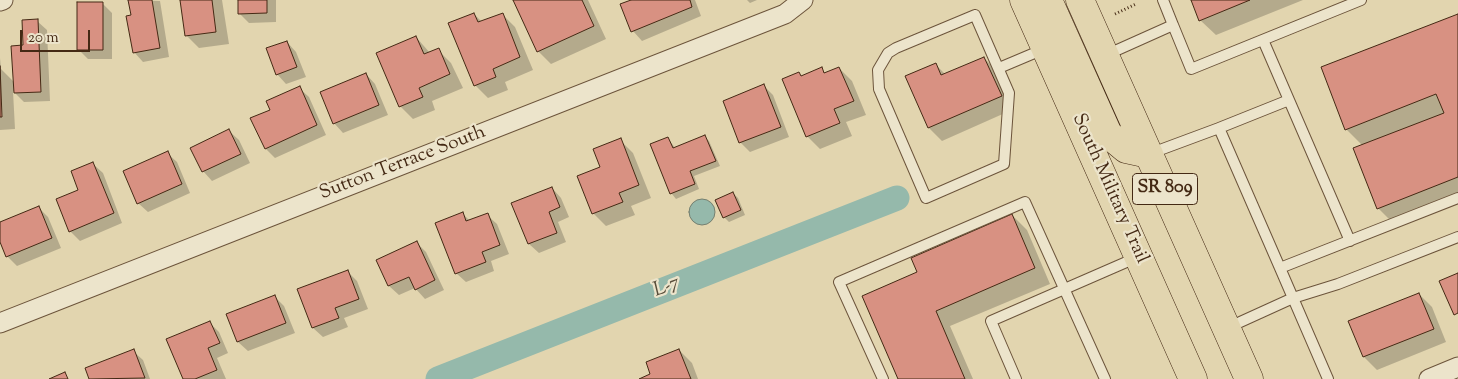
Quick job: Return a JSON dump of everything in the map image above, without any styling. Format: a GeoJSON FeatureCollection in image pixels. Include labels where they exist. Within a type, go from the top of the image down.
{"type":"FeatureCollection","features":[{"type":"Feature","properties":{"kind":"main road","name":"South Military Trail"},"geometry":{"type":"LineString","coordinates":[[1024,0],[1193,379]]}},
{"type":"Feature","properties":{"kind":"main road"},"geometry":{"type":"LineString","coordinates":[[1048,0],[1108,134],[1126,149],[1149,154]]}},
{"type":"Feature","properties":{"kind":"main road","name":"SR 809"},"geometry":{"type":"LineString","coordinates":[[1080,0],[1249,379]]}},
{"type":"Feature","properties":{"kind":"street","name":"Sutton Terrace South"},"geometry":{"type":"LineString","coordinates":[[0,323],[785,14],[804,0]]}},
{"type":"Feature","properties":{"kind":"street"},"geometry":{"type":"LineString","coordinates":[[1429,379],[1458,367]]}},
{"type":"Feature","properties":{"kind":"lane"},"geometry":{"type":"LineString","coordinates":[[1163,0],[1191,69],[1361,0]]}},
{"type":"Feature","properties":{"kind":"lane"},"geometry":{"type":"LineString","coordinates":[[975,15],[999,68],[1009,93],[1004,164],[926,198],[878,89],[878,70],[881,61],[896,48],[975,15]]}},
{"type":"Feature","properties":{"kind":"lane"},"geometry":{"type":"LineString","coordinates":[[1105,55],[1173,25]]}},
{"type":"Feature","properties":{"kind":"lane"},"geometry":{"type":"LineString","coordinates":[[1263,40],[1350,241]]}},
{"type":"Feature","properties":{"kind":"lane"},"geometry":{"type":"LineString","coordinates":[[999,68],[1046,48]]}},
{"type":"Feature","properties":{"kind":"lane"},"geometry":{"type":"LineString","coordinates":[[1149,154],[1289,100]]}},
{"type":"Feature","properties":{"kind":"lane"},"geometry":{"type":"LineString","coordinates":[[1219,128],[1328,379]]}},
{"type":"Feature","properties":{"kind":"lane"},"geometry":{"type":"LineString","coordinates":[[1280,268],[1458,198]]}},
{"type":"Feature","properties":{"kind":"lane"},"geometry":{"type":"LineString","coordinates":[[883,379],[839,282],[1025,202],[1105,379]]}},
{"type":"Feature","properties":{"kind":"lane"},"geometry":{"type":"LineString","coordinates":[[1226,328],[1293,298],[1338,284],[1458,237]]}},
{"type":"Feature","properties":{"kind":"lane"},"geometry":{"type":"LineString","coordinates":[[1016,379],[991,321],[1139,256]]}},
{"type":"Feature","properties":{"kind":"path"},"geometry":{"type":"LineString","coordinates":[[1115,14],[1136,4]]}},
{"type":"Feature","properties":{"kind":"shaded area"},"geometry":{"type":"Polygon","coordinates":[[[702,199],[711,203],[715,212],[711,221],[702,225],[693,221],[689,212],[693,203],[702,199]]]}},
{"type":"Feature","properties":{"kind":"building"},"geometry":{"type":"Polygon","coordinates":[[[128,0],[152,0],[160,48],[133,53],[126,16],[131,15],[128,0]]]}},
{"type":"Feature","properties":{"kind":"building"},"geometry":{"type":"Polygon","coordinates":[[[180,0],[212,0],[216,32],[185,36],[180,0]]]}},
{"type":"Feature","properties":{"kind":"building"},"geometry":{"type":"Polygon","coordinates":[[[238,0],[267,0],[267,13],[238,14],[238,0]]]}},
{"type":"Feature","properties":{"kind":"building"},"geometry":{"type":"Polygon","coordinates":[[[513,0],[582,0],[594,26],[537,52],[513,0]]]}},
{"type":"Feature","properties":{"kind":"building"},"geometry":{"type":"Polygon","coordinates":[[[631,0],[690,0],[692,7],[631,32],[620,4],[631,0]]]}},
{"type":"Feature","properties":{"kind":"building"},"geometry":{"type":"Polygon","coordinates":[[[1191,0],[1250,0],[1199,21],[1191,0]]]}},
{"type":"Feature","properties":{"kind":"building"},"geometry":{"type":"Polygon","coordinates":[[[77,2],[103,2],[103,50],[77,50],[77,2]]]}},
{"type":"Feature","properties":{"kind":"building"},"geometry":{"type":"Polygon","coordinates":[[[474,13],[478,22],[503,13],[520,57],[493,69],[496,77],[474,86],[448,23],[474,13]]]}},
{"type":"Feature","properties":{"kind":"building"},"geometry":{"type":"Polygon","coordinates":[[[1458,14],[1458,177],[1377,209],[1353,148],[1444,113],[1436,94],[1345,130],[1321,67],[1458,14]]]}},
{"type":"Feature","properties":{"kind":"building"},"geometry":{"type":"Polygon","coordinates":[[[38,19],[41,92],[14,93],[11,46],[23,45],[22,20],[38,19]]]}},
{"type":"Feature","properties":{"kind":"building"},"geometry":{"type":"Polygon","coordinates":[[[416,36],[424,54],[439,48],[450,74],[419,88],[423,97],[399,107],[376,53],[416,36]]]}},
{"type":"Feature","properties":{"kind":"building"},"geometry":{"type":"Polygon","coordinates":[[[287,41],[297,67],[276,75],[266,48],[287,41]]]}},
{"type":"Feature","properties":{"kind":"building"},"geometry":{"type":"Polygon","coordinates":[[[984,57],[1002,96],[928,128],[905,76],[936,63],[941,75],[984,57]]]}},
{"type":"Feature","properties":{"kind":"building"},"geometry":{"type":"Polygon","coordinates":[[[0,66],[2,117],[0,117],[0,66]]]}},
{"type":"Feature","properties":{"kind":"building"},"geometry":{"type":"Polygon","coordinates":[[[822,67],[824,73],[839,67],[854,101],[834,109],[840,123],[806,137],[782,79],[799,72],[801,76],[822,67]]]}},
{"type":"Feature","properties":{"kind":"building"},"geometry":{"type":"Polygon","coordinates":[[[366,73],[379,105],[333,124],[320,92],[366,73]]]}},
{"type":"Feature","properties":{"kind":"building"},"geometry":{"type":"Polygon","coordinates":[[[764,84],[781,127],[739,143],[723,101],[764,84]]]}},
{"type":"Feature","properties":{"kind":"building"},"geometry":{"type":"Polygon","coordinates":[[[300,86],[317,125],[265,149],[250,118],[270,110],[266,101],[300,86]]]}},
{"type":"Feature","properties":{"kind":"building"},"geometry":{"type":"Polygon","coordinates":[[[229,129],[241,154],[202,172],[190,148],[229,129]]]}},
{"type":"Feature","properties":{"kind":"building"},"geometry":{"type":"Polygon","coordinates":[[[705,135],[716,161],[690,171],[695,184],[670,194],[650,144],[668,137],[673,148],[705,135]]]}},
{"type":"Feature","properties":{"kind":"building"},"geometry":{"type":"Polygon","coordinates":[[[621,138],[639,185],[619,193],[623,202],[592,214],[577,176],[600,167],[593,149],[621,138]]]}},
{"type":"Feature","properties":{"kind":"building"},"geometry":{"type":"Polygon","coordinates":[[[168,151],[182,184],[137,204],[123,171],[168,151]]]}},
{"type":"Feature","properties":{"kind":"building"},"geometry":{"type":"Polygon","coordinates":[[[93,162],[114,213],[69,232],[56,199],[78,190],[71,171],[93,162]]]}},
{"type":"Feature","properties":{"kind":"building"},"geometry":{"type":"Polygon","coordinates":[[[552,187],[560,207],[549,212],[557,233],[528,244],[511,203],[552,187]]]}},
{"type":"Feature","properties":{"kind":"building"},"geometry":{"type":"Polygon","coordinates":[[[733,192],[741,210],[723,218],[715,200],[733,192]]]}},
{"type":"Feature","properties":{"kind":"building"},"geometry":{"type":"Polygon","coordinates":[[[39,206],[52,238],[6,257],[0,242],[0,222],[39,206]]]}},
{"type":"Feature","properties":{"kind":"building"},"geometry":{"type":"Polygon","coordinates":[[[463,212],[466,221],[488,213],[500,245],[482,252],[486,262],[455,274],[435,223],[463,212]]]}},
{"type":"Feature","properties":{"kind":"building"},"geometry":{"type":"Polygon","coordinates":[[[1012,214],[1035,268],[936,311],[965,379],[898,379],[862,296],[917,272],[911,258],[1012,214]]]}},
{"type":"Feature","properties":{"kind":"building"},"geometry":{"type":"Polygon","coordinates":[[[417,241],[435,280],[415,290],[409,277],[388,286],[376,260],[417,241]]]}},
{"type":"Feature","properties":{"kind":"building"},"geometry":{"type":"Polygon","coordinates":[[[348,270],[359,299],[335,308],[339,318],[312,328],[297,289],[348,270]]]}},
{"type":"Feature","properties":{"kind":"building"},"geometry":{"type":"Polygon","coordinates":[[[1458,273],[1458,313],[1454,315],[1439,281],[1458,273]]]}},
{"type":"Feature","properties":{"kind":"building"},"geometry":{"type":"Polygon","coordinates":[[[1419,293],[1434,329],[1363,357],[1348,321],[1419,293]]]}},
{"type":"Feature","properties":{"kind":"building"},"geometry":{"type":"Polygon","coordinates":[[[275,295],[286,323],[237,342],[226,314],[275,295]]]}},
{"type":"Feature","properties":{"kind":"building"},"geometry":{"type":"Polygon","coordinates":[[[210,321],[220,343],[208,348],[217,370],[195,379],[183,379],[166,339],[210,321]]]}},
{"type":"Feature","properties":{"kind":"building"},"geometry":{"type":"Polygon","coordinates":[[[134,349],[145,378],[89,379],[85,368],[134,349]]]}},
{"type":"Feature","properties":{"kind":"building"},"geometry":{"type":"Polygon","coordinates":[[[679,349],[691,379],[639,379],[650,374],[646,362],[679,349]]]}},
{"type":"Feature","properties":{"kind":"building"},"geometry":{"type":"Polygon","coordinates":[[[65,372],[68,379],[49,379],[65,372]]]}},
{"type":"Feature","properties":{"kind":"waterway","name":"L-7"},"geometry":{"type":"LineString","coordinates":[[438,379],[897,198]]}}]}
